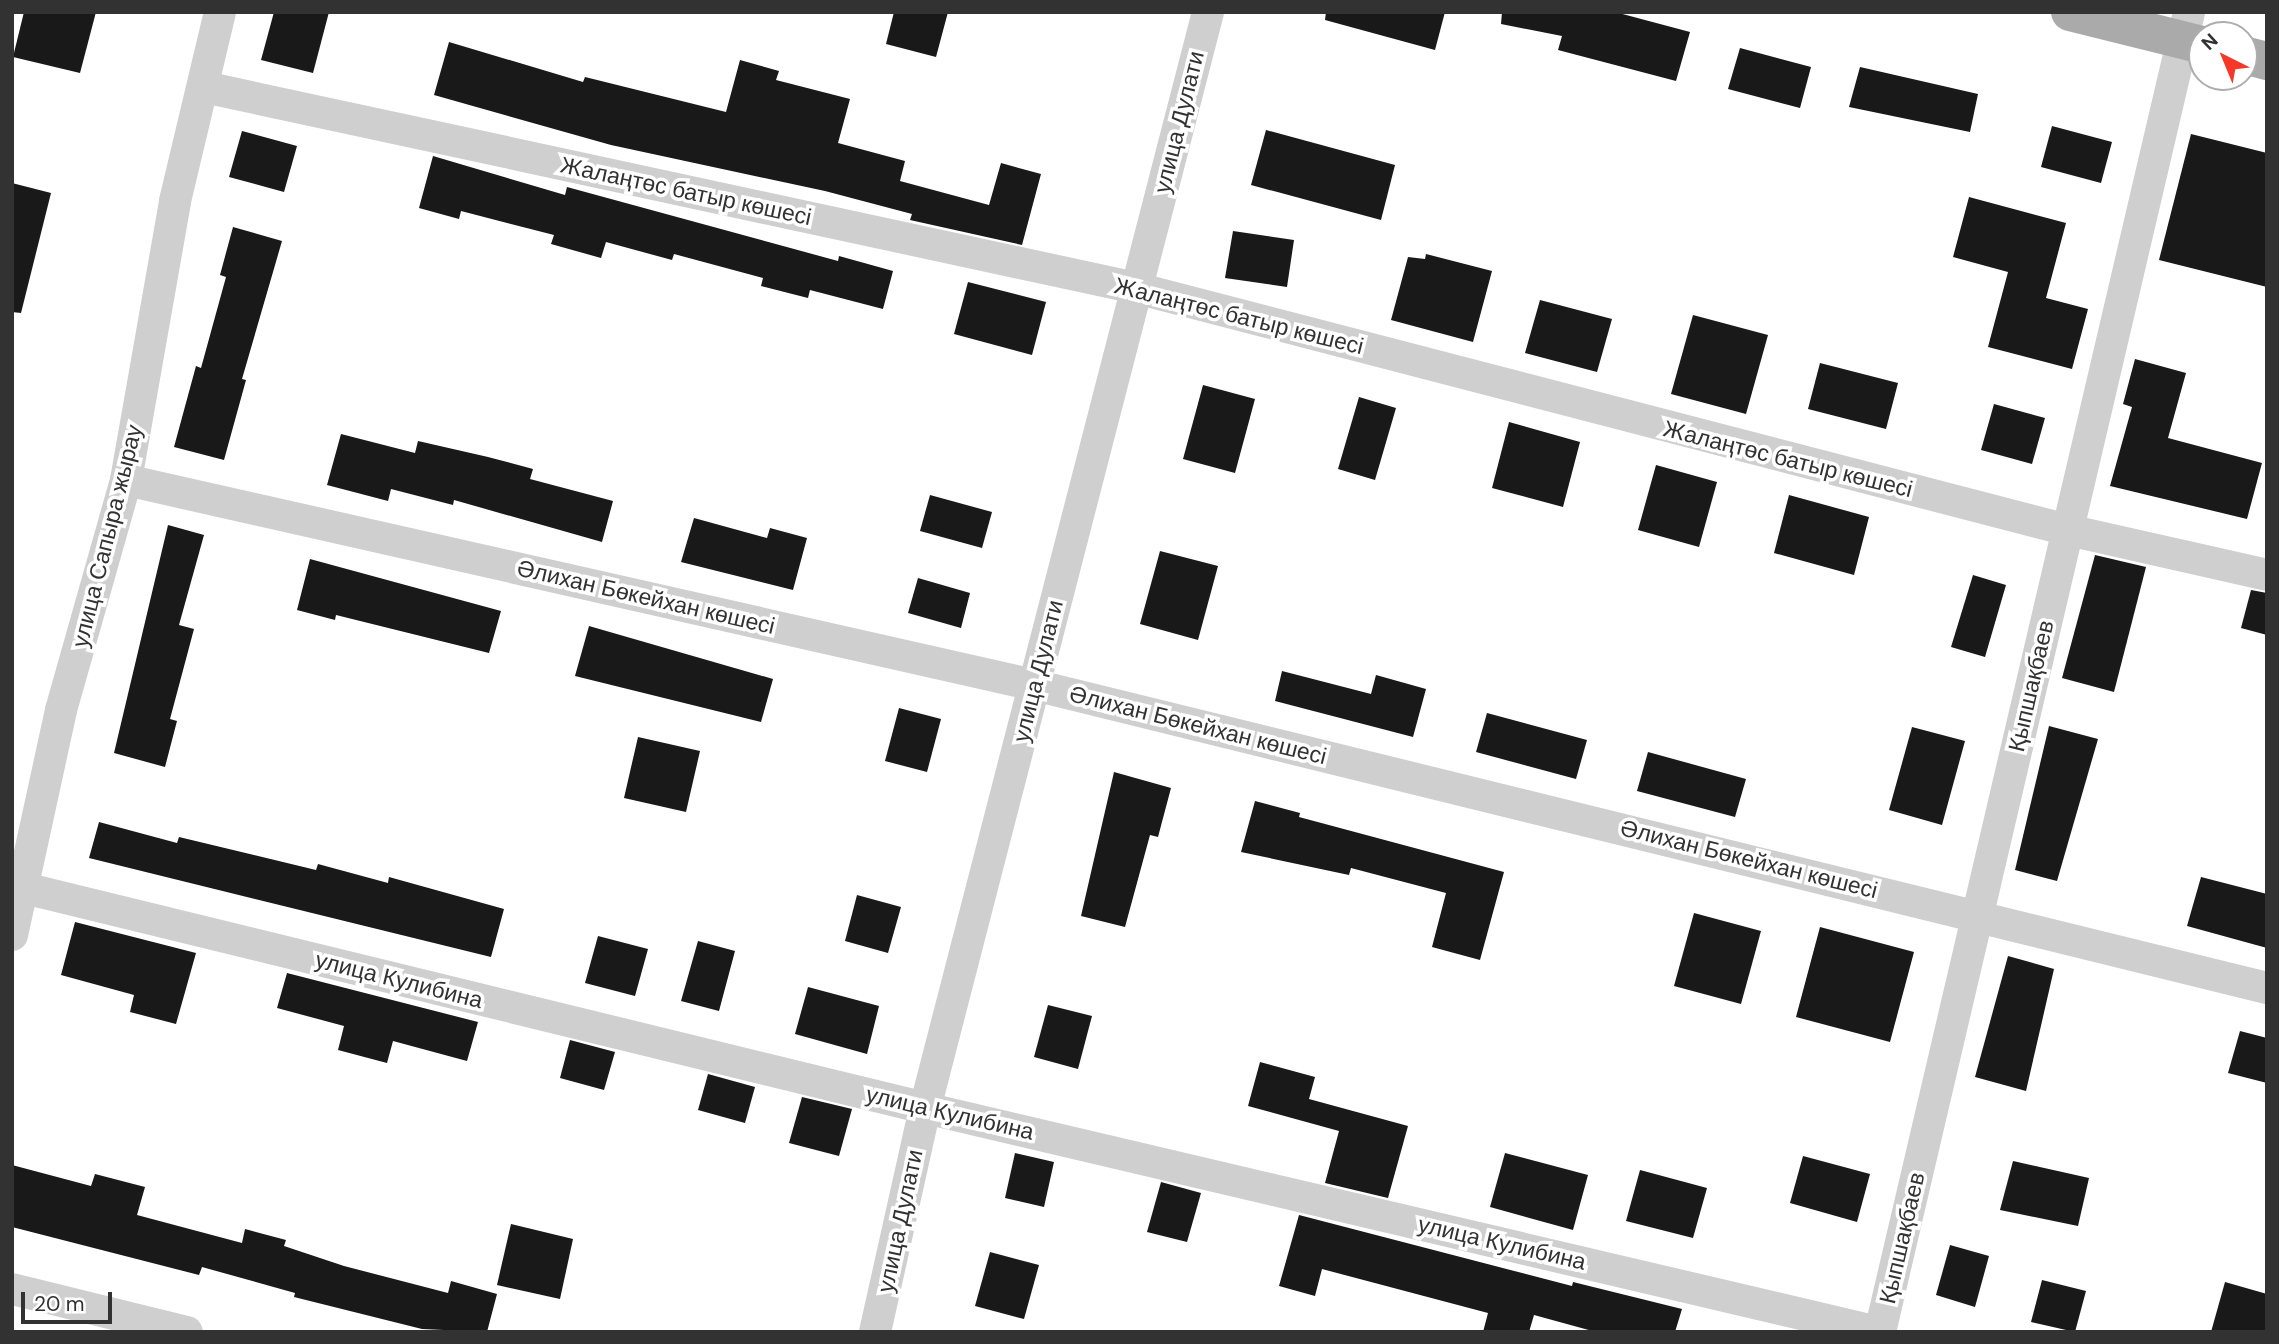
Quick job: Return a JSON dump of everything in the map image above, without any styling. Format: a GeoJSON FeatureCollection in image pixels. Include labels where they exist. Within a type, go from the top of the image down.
{"type":"FeatureCollection","features":[{"type":"Feature","properties":{"kind":"main road"},"geometry":{"type":"LineString","coordinates":[[2070,12],[2188,32]]}},
{"type":"Feature","properties":{"kind":"street","name":"улица Сапыра жырау"},"geometry":{"type":"LineString","coordinates":[[12,935],[61,710],[126,480],[175,201],[220,12]]}},
{"type":"Feature","properties":{"kind":"street","name":"улица Дулати"},"geometry":{"type":"LineString","coordinates":[[876,1332],[925,1108],[1208,12]]}},
{"type":"Feature","properties":{"kind":"street","name":"Қыпшақбаев"},"geometry":{"type":"LineString","coordinates":[[1879,1332],[2068,530],[2188,45]]}},
{"type":"Feature","properties":{"kind":"street","name":"Жалаңтөс батыр көшесі"},"geometry":{"type":"LineString","coordinates":[[204,87],[1136,288],[2068,530],[2267,576]]}},
{"type":"Feature","properties":{"kind":"street","name":"Әлихан Бөкейхан көшесі"},"geometry":{"type":"LineString","coordinates":[[126,480],[1034,685],[2267,988]]}},
{"type":"Feature","properties":{"kind":"street","name":"улица Кулибина"},"geometry":{"type":"LineString","coordinates":[[24,888],[925,1108],[1879,1332]]}},
{"type":"Feature","properties":{"kind":"street"},"geometry":{"type":"LineString","coordinates":[[12,1289],[187,1332]]}},
{"type":"Feature","properties":{"kind":"building"},"geometry":{"type":"Polygon","coordinates":[[[24,12],[96,12],[80,73],[13,57],[24,12]]]}},
{"type":"Feature","properties":{"kind":"building"},"geometry":{"type":"Polygon","coordinates":[[[274,12],[329,12],[313,73],[261,60],[274,12]]]}},
{"type":"Feature","properties":{"kind":"building"},"geometry":{"type":"Polygon","coordinates":[[[894,12],[948,12],[936,57],[886,44],[894,12]]]}},
{"type":"Feature","properties":{"kind":"building"},"geometry":{"type":"Polygon","coordinates":[[[1326,12],[1445,12],[1435,50],[1325,20],[1326,12]]]}},
{"type":"Feature","properties":{"kind":"building"},"geometry":{"type":"Polygon","coordinates":[[[1502,12],[1615,12],[1690,32],[1676,81],[1558,50],[1562,36],[1501,24],[1502,12]]]}},
{"type":"Feature","properties":{"kind":"building"},"geometry":{"type":"Polygon","coordinates":[[[449,42],[583,82],[585,77],[726,112],[740,60],[779,71],[776,80],[850,99],[838,143],[905,161],[900,181],[989,205],[1001,163],[1041,174],[1022,245],[910,220],[912,214],[825,191],[611,145],[434,95],[449,42]]]}},
{"type":"Feature","properties":{"kind":"building"},"geometry":{"type":"Polygon","coordinates":[[[1740,48],[1811,67],[1800,108],[1728,89],[1740,48]]]}},
{"type":"Feature","properties":{"kind":"building"},"geometry":{"type":"Polygon","coordinates":[[[1860,67],[1978,94],[1970,132],[1849,107],[1860,67]]]}},
{"type":"Feature","properties":{"kind":"building"},"geometry":{"type":"Polygon","coordinates":[[[2052,126],[2112,142],[2101,183],[2041,167],[2052,126]]]}},
{"type":"Feature","properties":{"kind":"building"},"geometry":{"type":"Polygon","coordinates":[[[1266,130],[1395,165],[1381,220],[1251,185],[1266,130]]]}},
{"type":"Feature","properties":{"kind":"building"},"geometry":{"type":"Polygon","coordinates":[[[242,131],[297,146],[284,192],[229,177],[242,131]]]}},
{"type":"Feature","properties":{"kind":"building"},"geometry":{"type":"Polygon","coordinates":[[[2191,134],[2267,153],[2267,287],[2159,260],[2191,134]]]}},
{"type":"Feature","properties":{"kind":"building"},"geometry":{"type":"Polygon","coordinates":[[[433,156],[565,195],[567,187],[838,261],[839,256],[893,271],[883,309],[810,290],[808,298],[761,286],[763,278],[674,254],[672,260],[606,242],[601,258],[551,244],[554,235],[461,211],[459,219],[419,208],[433,156]]]}},
{"type":"Feature","properties":{"kind":"building"},"geometry":{"type":"Polygon","coordinates":[[[12,183],[51,193],[21,313],[12,312],[12,183]]]}},
{"type":"Feature","properties":{"kind":"building"},"geometry":{"type":"Polygon","coordinates":[[[1969,197],[2066,223],[2046,298],[2088,309],[2072,369],[1988,347],[2008,272],[1953,257],[1969,197]]]}},
{"type":"Feature","properties":{"kind":"building"},"geometry":{"type":"Polygon","coordinates":[[[233,227],[282,241],[242,379],[246,380],[224,460],[174,447],[196,366],[201,368],[226,277],[220,275],[233,227]]]}},
{"type":"Feature","properties":{"kind":"building"},"geometry":{"type":"Polygon","coordinates":[[[1233,231],[1294,240],[1287,287],[1225,278],[1233,231]]]}},
{"type":"Feature","properties":{"kind":"building"},"geometry":{"type":"Polygon","coordinates":[[[1426,254],[1492,271],[1473,342],[1391,320],[1408,257],[1425,259],[1426,254]]]}},
{"type":"Feature","properties":{"kind":"building"},"geometry":{"type":"Polygon","coordinates":[[[968,282],[1046,302],[1032,355],[954,334],[968,282]]]}},
{"type":"Feature","properties":{"kind":"building"},"geometry":{"type":"Polygon","coordinates":[[[1540,300],[1612,319],[1597,372],[1525,353],[1540,300]]]}},
{"type":"Feature","properties":{"kind":"building"},"geometry":{"type":"Polygon","coordinates":[[[1693,315],[1768,335],[1746,414],[1671,394],[1693,315]]]}},
{"type":"Feature","properties":{"kind":"building"},"geometry":{"type":"Polygon","coordinates":[[[2135,359],[2186,373],[2168,438],[2262,463],[2247,519],[2110,486],[2132,407],[2123,404],[2135,359]]]}},
{"type":"Feature","properties":{"kind":"building"},"geometry":{"type":"Polygon","coordinates":[[[1820,363],[1898,383],[1886,429],[1808,409],[1820,363]]]}},
{"type":"Feature","properties":{"kind":"building"},"geometry":{"type":"Polygon","coordinates":[[[1203,385],[1255,399],[1235,473],[1183,459],[1203,385]]]}},
{"type":"Feature","properties":{"kind":"building"},"geometry":{"type":"Polygon","coordinates":[[[1359,397],[1396,408],[1375,480],[1338,469],[1359,397]]]}},
{"type":"Feature","properties":{"kind":"building"},"geometry":{"type":"Polygon","coordinates":[[[1994,404],[2045,418],[2032,464],[1981,450],[1994,404]]]}},
{"type":"Feature","properties":{"kind":"building"},"geometry":{"type":"Polygon","coordinates":[[[1509,422],[1580,442],[1563,507],[1492,488],[1509,422]]]}},
{"type":"Feature","properties":{"kind":"building"},"geometry":{"type":"Polygon","coordinates":[[[341,434],[415,453],[418,441],[488,457],[533,469],[530,479],[613,501],[602,542],[454,500],[453,505],[391,489],[388,501],[327,485],[341,434]]]}},
{"type":"Feature","properties":{"kind":"building"},"geometry":{"type":"Polygon","coordinates":[[[1656,465],[1717,482],[1699,547],[1638,530],[1656,465]]]}},
{"type":"Feature","properties":{"kind":"building"},"geometry":{"type":"Polygon","coordinates":[[[930,495],[992,512],[982,548],[920,531],[930,495]]]}},
{"type":"Feature","properties":{"kind":"building"},"geometry":{"type":"Polygon","coordinates":[[[1789,495],[1869,517],[1854,575],[1774,553],[1789,495]]]}},
{"type":"Feature","properties":{"kind":"building"},"geometry":{"type":"Polygon","coordinates":[[[694,518],[767,538],[770,528],[807,538],[793,590],[681,562],[694,518]]]}},
{"type":"Feature","properties":{"kind":"building"},"geometry":{"type":"Polygon","coordinates":[[[168,525],[204,535],[179,625],[194,629],[170,719],[177,721],[165,767],[114,753],[168,525]]]}},
{"type":"Feature","properties":{"kind":"building"},"geometry":{"type":"Polygon","coordinates":[[[1160,551],[1218,566],[1198,640],[1140,624],[1160,551]]]}},
{"type":"Feature","properties":{"kind":"building"},"geometry":{"type":"Polygon","coordinates":[[[2095,555],[2146,567],[2114,692],[2062,678],[2095,555]]]}},
{"type":"Feature","properties":{"kind":"building"},"geometry":{"type":"Polygon","coordinates":[[[310,559],[501,611],[489,653],[336,615],[335,620],[297,610],[310,559]]]}},
{"type":"Feature","properties":{"kind":"building"},"geometry":{"type":"Polygon","coordinates":[[[1973,575],[2006,585],[1985,657],[1951,647],[1973,575]]]}},
{"type":"Feature","properties":{"kind":"building"},"geometry":{"type":"Polygon","coordinates":[[[918,578],[970,593],[961,628],[908,613],[918,578]]]}},
{"type":"Feature","properties":{"kind":"building"},"geometry":{"type":"Polygon","coordinates":[[[2251,590],[2267,593],[2267,635],[2241,628],[2251,590]]]}},
{"type":"Feature","properties":{"kind":"building"},"geometry":{"type":"Polygon","coordinates":[[[589,626],[773,679],[761,722],[575,676],[589,626]]]}},
{"type":"Feature","properties":{"kind":"building"},"geometry":{"type":"Polygon","coordinates":[[[1282,671],[1371,694],[1376,675],[1426,689],[1413,737],[1275,701],[1282,671]]]}},
{"type":"Feature","properties":{"kind":"building"},"geometry":{"type":"Polygon","coordinates":[[[899,708],[941,719],[927,772],[885,761],[899,708]]]}},
{"type":"Feature","properties":{"kind":"building"},"geometry":{"type":"Polygon","coordinates":[[[1487,713],[1587,740],[1576,779],[1476,752],[1487,713]]]}},
{"type":"Feature","properties":{"kind":"building"},"geometry":{"type":"Polygon","coordinates":[[[2049,726],[2098,739],[2057,881],[2015,870],[2049,726]]]}},
{"type":"Feature","properties":{"kind":"building"},"geometry":{"type":"Polygon","coordinates":[[[1912,727],[1965,741],[1942,825],[1889,810],[1912,727]]]}},
{"type":"Feature","properties":{"kind":"building"},"geometry":{"type":"Polygon","coordinates":[[[638,737],[700,751],[686,812],[624,798],[638,737]]]}},
{"type":"Feature","properties":{"kind":"building"},"geometry":{"type":"Polygon","coordinates":[[[1648,752],[1746,779],[1735,817],[1637,791],[1648,752]]]}},
{"type":"Feature","properties":{"kind":"building"},"geometry":{"type":"Polygon","coordinates":[[[1114,772],[1171,788],[1158,837],[1150,835],[1125,927],[1081,916],[1114,772]]]}},
{"type":"Feature","properties":{"kind":"building"},"geometry":{"type":"Polygon","coordinates":[[[1255,801],[1300,813],[1299,817],[1504,872],[1480,960],[1432,947],[1446,893],[1351,868],[1349,875],[1241,852],[1255,801]]]}},
{"type":"Feature","properties":{"kind":"building"},"geometry":{"type":"Polygon","coordinates":[[[99,822],[177,843],[179,837],[316,870],[318,864],[388,883],[389,877],[504,909],[491,957],[89,858],[99,822]]]}},
{"type":"Feature","properties":{"kind":"building"},"geometry":{"type":"Polygon","coordinates":[[[2201,877],[2267,894],[2267,948],[2187,926],[2201,877]]]}},
{"type":"Feature","properties":{"kind":"building"},"geometry":{"type":"Polygon","coordinates":[[[857,895],[901,907],[888,953],[845,941],[857,895]]]}},
{"type":"Feature","properties":{"kind":"building"},"geometry":{"type":"Polygon","coordinates":[[[1694,913],[1761,931],[1741,1004],[1674,986],[1694,913]]]}},
{"type":"Feature","properties":{"kind":"building"},"geometry":{"type":"Polygon","coordinates":[[[75,922],[196,953],[176,1024],[130,1012],[134,995],[61,975],[75,922]]]}},
{"type":"Feature","properties":{"kind":"building"},"geometry":{"type":"Polygon","coordinates":[[[1820,927],[1914,952],[1890,1042],[1796,1017],[1820,927]]]}},
{"type":"Feature","properties":{"kind":"building"},"geometry":{"type":"Polygon","coordinates":[[[598,936],[648,949],[635,996],[585,983],[598,936]]]}},
{"type":"Feature","properties":{"kind":"building"},"geometry":{"type":"Polygon","coordinates":[[[698,941],[735,951],[719,1011],[681,1001],[698,941]]]}},
{"type":"Feature","properties":{"kind":"building"},"geometry":{"type":"Polygon","coordinates":[[[2008,956],[2054,969],[2026,1091],[1975,1077],[2008,956]]]}},
{"type":"Feature","properties":{"kind":"building"},"geometry":{"type":"Polygon","coordinates":[[[287,973],[478,1022],[467,1061],[393,1041],[387,1063],[338,1050],[344,1026],[277,1008],[287,973]]]}},
{"type":"Feature","properties":{"kind":"building"},"geometry":{"type":"Polygon","coordinates":[[[808,987],[879,1006],[867,1054],[795,1034],[808,987]]]}},
{"type":"Feature","properties":{"kind":"building"},"geometry":{"type":"Polygon","coordinates":[[[1048,1005],[1092,1016],[1078,1069],[1034,1057],[1048,1005]]]}},
{"type":"Feature","properties":{"kind":"building"},"geometry":{"type":"Polygon","coordinates":[[[2240,1031],[2267,1038],[2267,1083],[2228,1073],[2240,1031]]]}},
{"type":"Feature","properties":{"kind":"building"},"geometry":{"type":"Polygon","coordinates":[[[570,1040],[615,1052],[604,1090],[560,1078],[570,1040]]]}},
{"type":"Feature","properties":{"kind":"building"},"geometry":{"type":"Polygon","coordinates":[[[1260,1062],[1315,1077],[1309,1099],[1408,1126],[1388,1198],[1325,1183],[1339,1131],[1248,1106],[1260,1062]]]}},
{"type":"Feature","properties":{"kind":"building"},"geometry":{"type":"Polygon","coordinates":[[[708,1074],[755,1087],[745,1123],[698,1110],[708,1074]]]}},
{"type":"Feature","properties":{"kind":"building"},"geometry":{"type":"Polygon","coordinates":[[[802,1097],[852,1109],[839,1156],[789,1143],[802,1097]]]}},
{"type":"Feature","properties":{"kind":"building"},"geometry":{"type":"Polygon","coordinates":[[[1015,1153],[1054,1162],[1044,1207],[1005,1198],[1015,1153]]]}},
{"type":"Feature","properties":{"kind":"building"},"geometry":{"type":"Polygon","coordinates":[[[1505,1153],[1588,1175],[1573,1230],[1490,1207],[1505,1153]]]}},
{"type":"Feature","properties":{"kind":"building"},"geometry":{"type":"Polygon","coordinates":[[[1803,1156],[1870,1174],[1857,1222],[1790,1203],[1803,1156]]]}},
{"type":"Feature","properties":{"kind":"building"},"geometry":{"type":"Polygon","coordinates":[[[2013,1161],[2089,1178],[2078,1226],[2000,1210],[2013,1161]]]}},
{"type":"Feature","properties":{"kind":"building"},"geometry":{"type":"Polygon","coordinates":[[[12,1165],[91,1186],[95,1174],[145,1187],[137,1215],[242,1243],[245,1229],[286,1240],[284,1246],[344,1266],[448,1293],[451,1281],[497,1294],[487,1332],[422,1329],[294,1297],[295,1293],[202,1267],[199,1275],[12,1227],[12,1165]]]}},
{"type":"Feature","properties":{"kind":"building"},"geometry":{"type":"Polygon","coordinates":[[[1640,1170],[1707,1188],[1693,1238],[1626,1221],[1640,1170]]]}},
{"type":"Feature","properties":{"kind":"building"},"geometry":{"type":"Polygon","coordinates":[[[1161,1182],[1201,1193],[1187,1242],[1147,1232],[1161,1182]]]}},
{"type":"Feature","properties":{"kind":"building"},"geometry":{"type":"Polygon","coordinates":[[[1299,1215],[1572,1286],[1573,1282],[1682,1309],[1675,1332],[1596,1332],[1534,1315],[1529,1332],[1483,1332],[1488,1313],[1322,1269],[1315,1296],[1279,1286],[1299,1215]]]}},
{"type":"Feature","properties":{"kind":"building"},"geometry":{"type":"Polygon","coordinates":[[[511,1224],[573,1239],[560,1299],[497,1285],[511,1224]]]}},
{"type":"Feature","properties":{"kind":"building"},"geometry":{"type":"Polygon","coordinates":[[[1950,1245],[1989,1256],[1975,1307],[1936,1295],[1950,1245]]]}},
{"type":"Feature","properties":{"kind":"building"},"geometry":{"type":"Polygon","coordinates":[[[990,1252],[1039,1265],[1024,1319],[975,1306],[990,1252]]]}},
{"type":"Feature","properties":{"kind":"building"},"geometry":{"type":"Polygon","coordinates":[[[2042,1280],[2086,1291],[2075,1332],[2031,1322],[2042,1280]]]}},
{"type":"Feature","properties":{"kind":"building"},"geometry":{"type":"Polygon","coordinates":[[[2225,1282],[2267,1294],[2267,1332],[2211,1332],[2225,1282]]]}}]}
